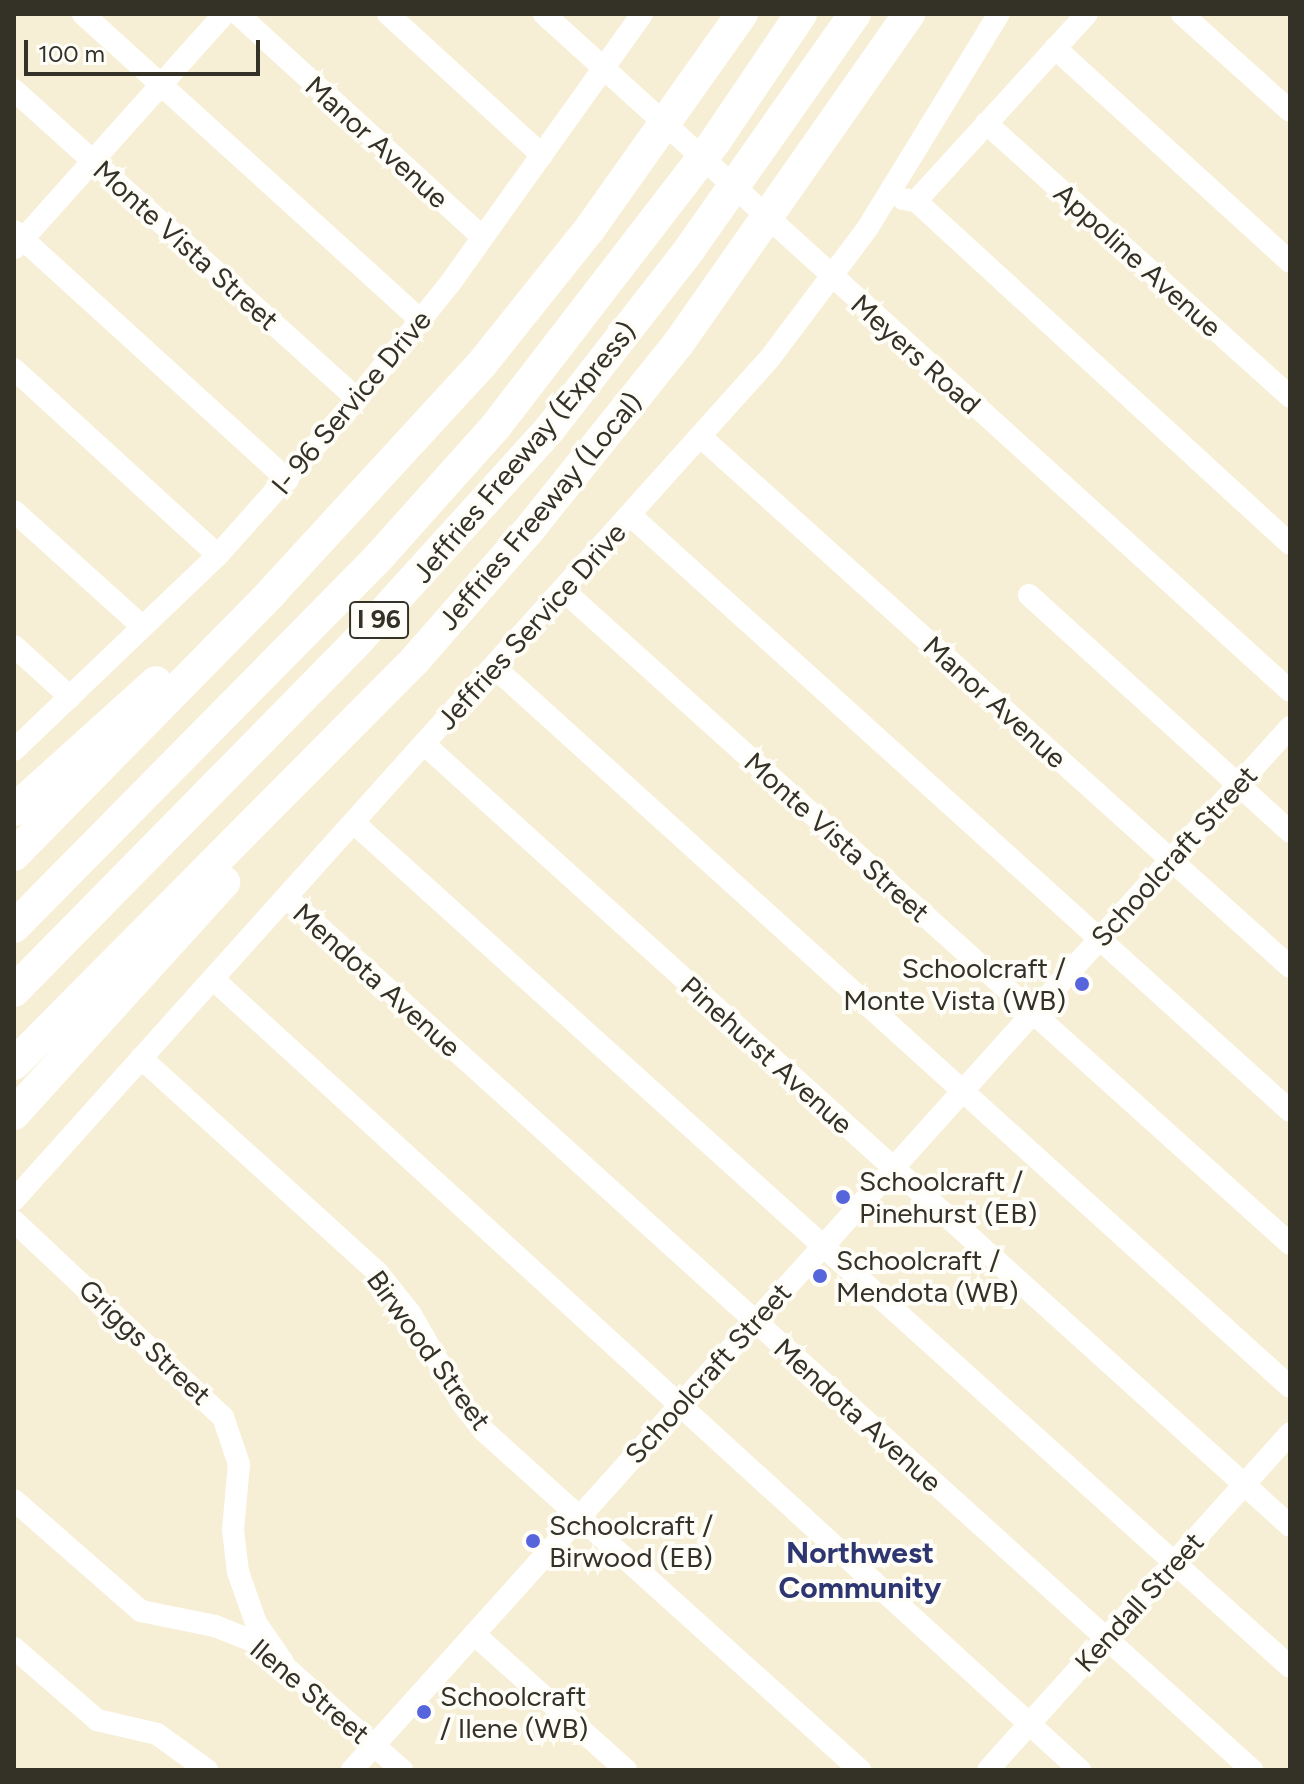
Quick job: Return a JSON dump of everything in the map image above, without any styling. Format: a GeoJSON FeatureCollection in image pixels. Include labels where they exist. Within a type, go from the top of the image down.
{"type":"FeatureCollection","features":[{"type":"Feature","properties":{"kind":"highway"},"geometry":{"type":"LineString","coordinates":[[14,855],[272,592],[481,365],[591,227],[742,14]]}},
{"type":"Feature","properties":{"kind":"highway","name":"Jeffries Freeway (Express)"},"geometry":{"type":"LineString","coordinates":[[14,927],[378,558],[496,426],[716,140],[801,14]]}},
{"type":"Feature","properties":{"kind":"highway","name":"Jeffries Freeway (Express)"},"geometry":{"type":"LineString","coordinates":[[14,991],[354,645],[549,430],[689,250],[855,14]]}},
{"type":"Feature","properties":{"kind":"highway","name":"Jeffries Freeway (Local)"},"geometry":{"type":"LineString","coordinates":[[14,1064],[415,660],[528,531],[678,344],[912,14]]}},
{"type":"Feature","properties":{"kind":"highway"},"geometry":{"type":"LineString","coordinates":[[14,810],[211,635],[272,592]]}},
{"type":"Feature","properties":{"kind":"highway"},"geometry":{"type":"LineString","coordinates":[[14,1114],[221,886],[291,785]]}},
{"type":"Feature","properties":{"kind":"street"},"geometry":{"type":"LineString","coordinates":[[83,14],[421,320]]}},
{"type":"Feature","properties":{"kind":"street"},"geometry":{"type":"LineString","coordinates":[[224,14],[17,240],[288,480]]}},
{"type":"Feature","properties":{"kind":"street","name":"Manor Avenue"},"geometry":{"type":"LineString","coordinates":[[238,14],[482,237]]}},
{"type":"Feature","properties":{"kind":"street"},"geometry":{"type":"LineString","coordinates":[[388,14],[542,155]]}},
{"type":"Feature","properties":{"kind":"street","name":"Meyers Road"},"geometry":{"type":"LineString","coordinates":[[544,14],[832,279],[1290,691]]}},
{"type":"Feature","properties":{"kind":"street","name":"I- 96 Service Drive"},"geometry":{"type":"LineString","coordinates":[[14,750],[218,555],[288,480],[421,320],[642,14]]}},
{"type":"Feature","properties":{"kind":"street","name":"Jeffries Service Drive"},"geometry":{"type":"LineString","coordinates":[[14,1200],[701,437],[832,279],[874,218],[999,14]]}},
{"type":"Feature","properties":{"kind":"street"},"geometry":{"type":"LineString","coordinates":[[916,201],[1087,14]]}},
{"type":"Feature","properties":{"kind":"street"},"geometry":{"type":"LineString","coordinates":[[1182,14],[1290,111]]}},
{"type":"Feature","properties":{"kind":"street"},"geometry":{"type":"LineString","coordinates":[[1055,48],[1290,262]]}},
{"type":"Feature","properties":{"kind":"street","name":"Monte Vista Street"},"geometry":{"type":"LineString","coordinates":[[14,90],[357,399]]}},
{"type":"Feature","properties":{"kind":"street","name":"Appoline Avenue"},"geometry":{"type":"LineString","coordinates":[[986,123],[1290,397]]}},
{"type":"Feature","properties":{"kind":"street"},"geometry":{"type":"LineString","coordinates":[[874,218],[899,197],[916,201],[1290,544]]}},
{"type":"Feature","properties":{"kind":"street"},"geometry":{"type":"LineString","coordinates":[[14,369],[218,555]]}},
{"type":"Feature","properties":{"kind":"street","name":"Manor Avenue"},"geometry":{"type":"LineString","coordinates":[[701,437],[1290,967]]}},
{"type":"Feature","properties":{"kind":"street"},"geometry":{"type":"LineString","coordinates":[[14,511],[143,627]]}},
{"type":"Feature","properties":{"kind":"street"},"geometry":{"type":"LineString","coordinates":[[630,515],[1290,1111]]}},
{"type":"Feature","properties":{"kind":"street","name":"Monte Vista Street"},"geometry":{"type":"LineString","coordinates":[[563,590],[1290,1244]]}},
{"type":"Feature","properties":{"kind":"street"},"geometry":{"type":"LineString","coordinates":[[1029,595],[1290,832]]}},
{"type":"Feature","properties":{"kind":"street"},"geometry":{"type":"LineString","coordinates":[[14,646],[70,697]]}},
{"type":"Feature","properties":{"kind":"street"},"geometry":{"type":"LineString","coordinates":[[494,667],[1290,1387]]}},
{"type":"Feature","properties":{"kind":"street","name":"Schoolcraft Street"},"geometry":{"type":"LineString","coordinates":[[352,1770],[1290,727]]}},
{"type":"Feature","properties":{"kind":"street","name":"Pinehurst Avenue"},"geometry":{"type":"LineString","coordinates":[[424,744],[1290,1526]]}},
{"type":"Feature","properties":{"kind":"street"},"geometry":{"type":"LineString","coordinates":[[354,823],[1290,1667]]}},
{"type":"Feature","properties":{"kind":"street","name":"Mendota Avenue"},"geometry":{"type":"LineString","coordinates":[[287,898],[1252,1770]]}},
{"type":"Feature","properties":{"kind":"street"},"geometry":{"type":"LineString","coordinates":[[213,979],[1080,1770]]}},
{"type":"Feature","properties":{"kind":"street","name":"Birwood Street"},"geometry":{"type":"LineString","coordinates":[[141,1058],[378,1273],[410,1313],[473,1419],[860,1770]]}},
{"type":"Feature","properties":{"kind":"street","name":"Griggs Street"},"geometry":{"type":"LineString","coordinates":[[14,1221],[223,1417],[239,1464],[233,1530],[238,1572],[256,1623],[283,1662]]}},
{"type":"Feature","properties":{"kind":"street","name":"Kendall Street"},"geometry":{"type":"LineString","coordinates":[[988,1770],[1290,1434]]}},
{"type":"Feature","properties":{"kind":"street","name":"Ilene Street"},"geometry":{"type":"LineString","coordinates":[[14,1500],[134,1606],[162,1619],[234,1632],[283,1662],[402,1770]]}},
{"type":"Feature","properties":{"kind":"street"},"geometry":{"type":"LineString","coordinates":[[474,1634],[626,1770]]}},
{"type":"Feature","properties":{"kind":"street"},"geometry":{"type":"LineString","coordinates":[[14,1648],[97,1720],[157,1734],[207,1770]]}},
{"type":"Feature","properties":{"kind":"place","name":"Schoolcraft / Monte Vista (WB)"},"geometry":{"type":"Point","coordinates":[1082,984]}},
{"type":"Feature","properties":{"kind":"place","name":"Schoolcraft / Pinehurst (EB)"},"geometry":{"type":"Point","coordinates":[843,1197]}},
{"type":"Feature","properties":{"kind":"place","name":"Schoolcraft / Mendota (WB)"},"geometry":{"type":"Point","coordinates":[820,1276]}},
{"type":"Feature","properties":{"kind":"place","name":"Schoolcraft / Birwood (EB)"},"geometry":{"type":"Point","coordinates":[533,1541]}},
{"type":"Feature","properties":{"kind":"place","name":"Schoolcraft / Ilene (WB)"},"geometry":{"type":"Point","coordinates":[424,1712]}},
{"type":"Feature","properties":{"kind":"district","name":"Northwest Community"},"geometry":{"type":"Point","coordinates":[860,1570]}}]}
